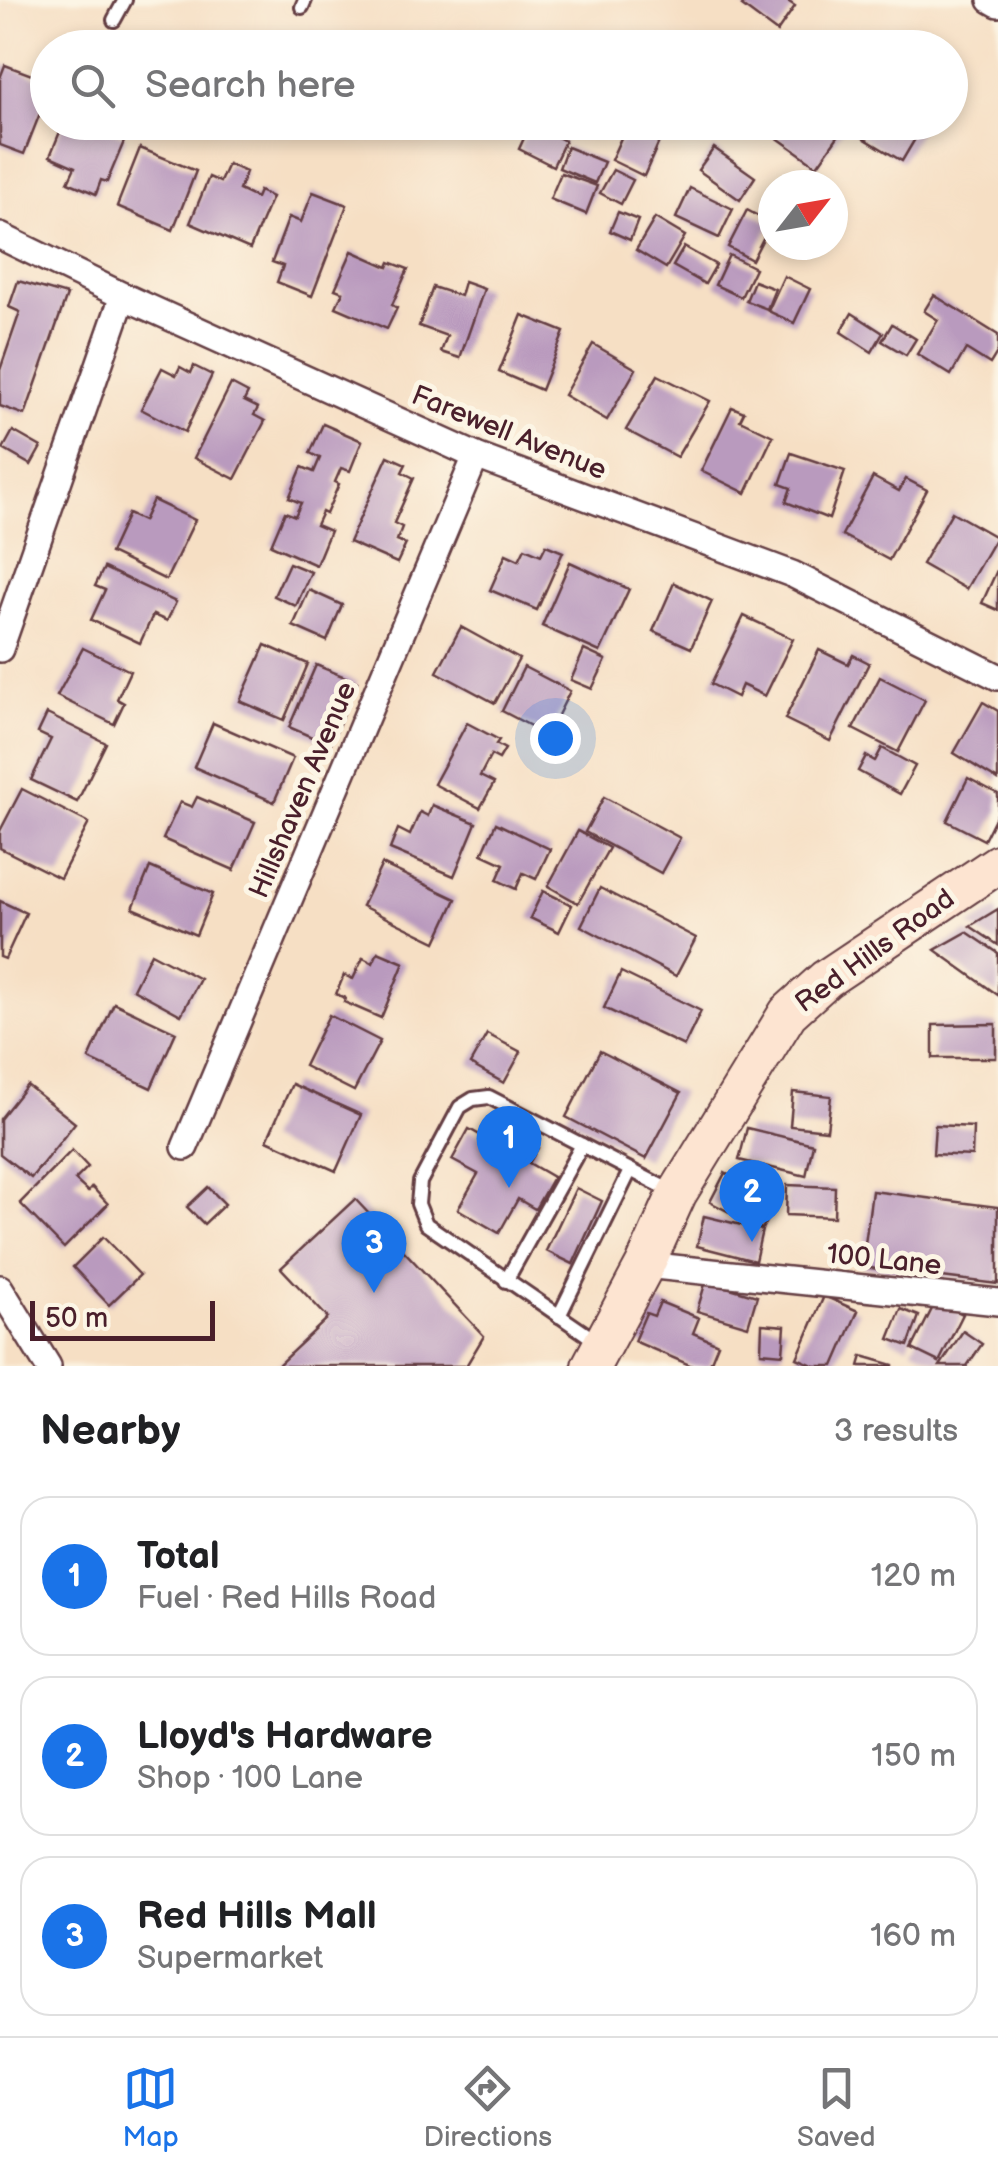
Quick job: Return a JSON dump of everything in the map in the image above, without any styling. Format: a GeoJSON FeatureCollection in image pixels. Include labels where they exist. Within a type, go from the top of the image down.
{"type":"FeatureCollection","features":[{"type":"Feature","properties":{"kind":"main road","name":"Red Hills Road"},"geometry":{"type":"LineString","coordinates":[[596,1355],[678,1194],[788,1013],[826,979],[998,864]]}},
{"type":"Feature","properties":{"kind":"street"},"geometry":{"type":"LineString","coordinates":[[990,0],[998,4]]}},
{"type":"Feature","properties":{"kind":"street","name":"Farewell Avenue"},"geometry":{"type":"LineString","coordinates":[[0,236],[476,456],[792,574],[998,677]]}},
{"type":"Feature","properties":{"kind":"street"},"geometry":{"type":"LineString","coordinates":[[0,649],[123,296]]}},
{"type":"Feature","properties":{"kind":"street","name":"Hillshaven Avenue"},"geometry":{"type":"LineString","coordinates":[[185,1147],[476,456]]}},
{"type":"Feature","properties":{"kind":"street","name":"100 Lane"},"geometry":{"type":"LineString","coordinates":[[645,1265],[998,1302]]}},
{"type":"Feature","properties":{"kind":"street"},"geometry":{"type":"LineString","coordinates":[[0,1288],[48,1366]]}},
{"type":"Feature","properties":{"kind":"lane"},"geometry":{"type":"LineString","coordinates":[[114,20],[125,0]]}},
{"type":"Feature","properties":{"kind":"lane"},"geometry":{"type":"LineString","coordinates":[[596,1355],[558,1316],[426,1224],[418,1204],[420,1182],[460,1108],[473,1099],[489,1097],[678,1194]]}},
{"type":"Feature","properties":{"kind":"lane"},"geometry":{"type":"LineString","coordinates":[[506,1281],[582,1144]]}},
{"type":"Feature","properties":{"kind":"lane"},"geometry":{"type":"LineString","coordinates":[[558,1316],[630,1171]]}},
{"type":"Feature","properties":{"kind":"building"},"geometry":{"type":"Polygon","coordinates":[[[747,0],[786,0],[795,6],[778,30],[774,30],[742,6],[747,0]]]}},
{"type":"Feature","properties":{"kind":"building"},"geometry":{"type":"Polygon","coordinates":[[[5,65],[30,74],[30,139],[24,154],[0,145],[0,78],[5,65]]]}},
{"type":"Feature","properties":{"kind":"building"},"geometry":{"type":"Polygon","coordinates":[[[57,140],[125,140],[107,182],[101,180],[96,194],[68,182],[75,167],[50,156],[57,140]]]}},
{"type":"Feature","properties":{"kind":"building"},"geometry":{"type":"Polygon","coordinates":[[[523,140],[565,141],[553,166],[519,149],[523,140]]]}},
{"type":"Feature","properties":{"kind":"building"},"geometry":{"type":"Polygon","coordinates":[[[620,140],[659,142],[644,176],[611,160],[620,140]]]}},
{"type":"Feature","properties":{"kind":"building"},"geometry":{"type":"Polygon","coordinates":[[[780,140],[835,140],[817,166],[780,140]]]}},
{"type":"Feature","properties":{"kind":"building"},"geometry":{"type":"Polygon","coordinates":[[[867,140],[914,140],[902,161],[867,140]]]}},
{"type":"Feature","properties":{"kind":"building"},"geometry":{"type":"Polygon","coordinates":[[[567,147],[604,162],[595,183],[559,168],[567,147]]]}},
{"type":"Feature","properties":{"kind":"building"},"geometry":{"type":"Polygon","coordinates":[[[140,148],[196,171],[173,230],[117,206],[140,148]]]}},
{"type":"Feature","properties":{"kind":"building"},"geometry":{"type":"Polygon","coordinates":[[[714,148],[755,177],[740,200],[698,170],[714,148]]]}},
{"type":"Feature","properties":{"kind":"building"},"geometry":{"type":"Polygon","coordinates":[[[228,164],[246,172],[239,190],[256,198],[259,191],[272,197],[250,249],[190,223],[209,177],[220,182],[228,164]]]}},
{"type":"Feature","properties":{"kind":"building"},"geometry":{"type":"Polygon","coordinates":[[[613,170],[633,180],[621,204],[600,193],[613,170]]]}},
{"type":"Feature","properties":{"kind":"building"},"geometry":{"type":"Polygon","coordinates":[[[561,173],[597,186],[586,214],[550,199],[561,173]]]}},
{"type":"Feature","properties":{"kind":"building"},"geometry":{"type":"Polygon","coordinates":[[[690,188],[733,209],[719,238],[676,218],[690,188]]]}},
{"type":"Feature","properties":{"kind":"building"},"geometry":{"type":"Polygon","coordinates":[[[313,192],[347,205],[312,296],[277,282],[283,266],[272,262],[289,217],[301,222],[313,192]]]}},
{"type":"Feature","properties":{"kind":"building"},"geometry":{"type":"Polygon","coordinates":[[[747,210],[758,216],[758,248],[752,260],[728,247],[747,210]]]}},
{"type":"Feature","properties":{"kind":"building"},"geometry":{"type":"Polygon","coordinates":[[[618,212],[638,220],[630,240],[610,231],[618,212]]]}},
{"type":"Feature","properties":{"kind":"building"},"geometry":{"type":"Polygon","coordinates":[[[655,218],[685,236],[666,268],[636,250],[655,218]]]}},
{"type":"Feature","properties":{"kind":"building"},"geometry":{"type":"Polygon","coordinates":[[[684,247],[716,265],[705,284],[673,266],[684,247]]]}},
{"type":"Feature","properties":{"kind":"building"},"geometry":{"type":"Polygon","coordinates":[[[352,251],[388,267],[390,262],[408,269],[392,305],[397,308],[387,329],[336,307],[343,292],[335,289],[352,251]]]}},
{"type":"Feature","properties":{"kind":"building"},"geometry":{"type":"Polygon","coordinates":[[[729,255],[755,268],[741,297],[715,285],[729,255]]]}},
{"type":"Feature","properties":{"kind":"building"},"geometry":{"type":"Polygon","coordinates":[[[784,276],[810,289],[794,323],[768,311],[784,276]]]}},
{"type":"Feature","properties":{"kind":"building"},"geometry":{"type":"Polygon","coordinates":[[[18,281],[67,295],[25,415],[0,406],[0,370],[20,312],[9,307],[18,281]]]}},
{"type":"Feature","properties":{"kind":"building"},"geometry":{"type":"Polygon","coordinates":[[[754,281],[775,289],[767,309],[746,301],[754,281]]]}},
{"type":"Feature","properties":{"kind":"building"},"geometry":{"type":"Polygon","coordinates":[[[464,282],[484,289],[460,358],[441,352],[447,336],[419,326],[433,287],[460,296],[464,282]]]}},
{"type":"Feature","properties":{"kind":"building"},"geometry":{"type":"Polygon","coordinates":[[[934,295],[998,335],[998,351],[990,364],[966,349],[951,375],[917,354],[938,320],[924,311],[934,295]]]}},
{"type":"Feature","properties":{"kind":"building"},"geometry":{"type":"Polygon","coordinates":[[[852,313],[883,333],[872,352],[841,332],[852,313]]]}},
{"type":"Feature","properties":{"kind":"building"},"geometry":{"type":"Polygon","coordinates":[[[522,315],[564,332],[541,390],[499,372],[522,315]]]}},
{"type":"Feature","properties":{"kind":"building"},"geometry":{"type":"Polygon","coordinates":[[[892,324],[916,339],[906,355],[882,341],[892,324]]]}},
{"type":"Feature","properties":{"kind":"building"},"geometry":{"type":"Polygon","coordinates":[[[593,344],[636,369],[607,420],[564,395],[593,344]]]}},
{"type":"Feature","properties":{"kind":"building"},"geometry":{"type":"Polygon","coordinates":[[[194,366],[212,375],[185,432],[141,409],[162,368],[176,375],[180,367],[191,373],[194,366]]]}},
{"type":"Feature","properties":{"kind":"building"},"geometry":{"type":"Polygon","coordinates":[[[658,375],[710,401],[677,457],[626,430],[658,375]]]}},
{"type":"Feature","properties":{"kind":"building"},"geometry":{"type":"Polygon","coordinates":[[[231,384],[248,393],[244,401],[258,408],[254,415],[265,421],[235,479],[194,458],[231,384]]]}},
{"type":"Feature","properties":{"kind":"building"},"geometry":{"type":"Polygon","coordinates":[[[732,407],[744,412],[740,420],[773,436],[746,493],[701,471],[732,407]]]}},
{"type":"Feature","properties":{"kind":"building"},"geometry":{"type":"Polygon","coordinates":[[[323,424],[362,441],[350,471],[341,468],[335,482],[339,484],[326,514],[322,512],[316,525],[330,531],[316,565],[271,545],[285,512],[295,516],[301,503],[289,498],[302,467],[314,472],[320,458],[310,453],[323,424]]]}},
{"type":"Feature","properties":{"kind":"building"},"geometry":{"type":"Polygon","coordinates":[[[13,431],[41,447],[31,465],[3,449],[13,431]]]}},
{"type":"Feature","properties":{"kind":"building"},"geometry":{"type":"Polygon","coordinates":[[[791,453],[845,471],[829,519],[786,502],[791,488],[780,484],[791,453]]]}},
{"type":"Feature","properties":{"kind":"building"},"geometry":{"type":"Polygon","coordinates":[[[388,456],[406,464],[402,472],[414,478],[394,523],[402,527],[397,540],[406,544],[397,563],[349,542],[388,456]]]}},
{"type":"Feature","properties":{"kind":"building"},"geometry":{"type":"Polygon","coordinates":[[[873,477],[899,491],[906,479],[927,490],[889,560],[842,535],[873,477]]]}},
{"type":"Feature","properties":{"kind":"building"},"geometry":{"type":"Polygon","coordinates":[[[153,500],[195,520],[166,580],[110,553],[128,514],[143,521],[153,500]]]}},
{"type":"Feature","properties":{"kind":"building"},"geometry":{"type":"Polygon","coordinates":[[[952,512],[996,537],[966,589],[922,564],[952,512]]]}},
{"type":"Feature","properties":{"kind":"building"},"geometry":{"type":"Polygon","coordinates":[[[546,545],[563,552],[537,610],[490,590],[506,554],[519,560],[525,548],[541,555],[546,545]]]}},
{"type":"Feature","properties":{"kind":"building"},"geometry":{"type":"Polygon","coordinates":[[[570,562],[629,589],[600,652],[542,626],[570,562]]]}},
{"type":"Feature","properties":{"kind":"building"},"geometry":{"type":"Polygon","coordinates":[[[289,563],[311,572],[296,606],[274,596],[289,563]]]}},
{"type":"Feature","properties":{"kind":"building"},"geometry":{"type":"Polygon","coordinates":[[[104,568],[176,602],[167,621],[153,615],[140,643],[91,620],[105,590],[95,586],[104,568]]]}},
{"type":"Feature","properties":{"kind":"building"},"geometry":{"type":"Polygon","coordinates":[[[998,568],[998,610],[982,603],[998,568]]]}},
{"type":"Feature","properties":{"kind":"building"},"geometry":{"type":"Polygon","coordinates":[[[674,583],[712,601],[691,648],[653,631],[674,583]]]}},
{"type":"Feature","properties":{"kind":"building"},"geometry":{"type":"Polygon","coordinates":[[[309,590],[342,605],[327,641],[293,626],[309,590]]]}},
{"type":"Feature","properties":{"kind":"building"},"geometry":{"type":"Polygon","coordinates":[[[744,616],[793,639],[765,696],[742,685],[737,697],[711,684],[744,616]]]}},
{"type":"Feature","properties":{"kind":"building"},"geometry":{"type":"Polygon","coordinates":[[[461,627],[519,659],[495,703],[437,672],[461,627]]]}},
{"type":"Feature","properties":{"kind":"building"},"geometry":{"type":"Polygon","coordinates":[[[265,645],[308,664],[284,720],[240,701],[265,645]]]}},
{"type":"Feature","properties":{"kind":"building"},"geometry":{"type":"Polygon","coordinates":[[[83,648],[130,671],[117,699],[124,703],[114,724],[57,696],[83,648]]]}},
{"type":"Feature","properties":{"kind":"building"},"geometry":{"type":"Polygon","coordinates":[[[584,650],[606,660],[592,689],[571,680],[584,650]]]}},
{"type":"Feature","properties":{"kind":"building"},"geometry":{"type":"Polygon","coordinates":[[[819,650],[848,664],[853,655],[869,663],[830,741],[785,719],[819,650]]]}},
{"type":"Feature","properties":{"kind":"building"},"geometry":{"type":"Polygon","coordinates":[[[316,665],[357,682],[330,745],[289,727],[316,665]]]}},
{"type":"Feature","properties":{"kind":"building"},"geometry":{"type":"Polygon","coordinates":[[[524,667],[570,691],[548,735],[502,711],[524,667]]]}},
{"type":"Feature","properties":{"kind":"building"},"geometry":{"type":"Polygon","coordinates":[[[880,677],[925,700],[898,752],[853,729],[880,677]]]}},
{"type":"Feature","properties":{"kind":"building"},"geometry":{"type":"Polygon","coordinates":[[[983,702],[998,711],[998,780],[954,753],[983,702]]]}},
{"type":"Feature","properties":{"kind":"building"},"geometry":{"type":"Polygon","coordinates":[[[47,714],[106,743],[77,802],[31,780],[51,739],[38,733],[47,714]]]}},
{"type":"Feature","properties":{"kind":"building"},"geometry":{"type":"Polygon","coordinates":[[[213,723],[293,758],[274,802],[194,767],[213,723]]]}},
{"type":"Feature","properties":{"kind":"building"},"geometry":{"type":"Polygon","coordinates":[[[467,723],[499,740],[496,744],[505,749],[499,759],[491,755],[480,776],[494,783],[480,808],[434,784],[467,723]]]}},
{"type":"Feature","properties":{"kind":"building"},"geometry":{"type":"Polygon","coordinates":[[[882,748],[915,766],[900,794],[858,771],[866,756],[875,761],[882,748]]]}},
{"type":"Feature","properties":{"kind":"building"},"geometry":{"type":"Polygon","coordinates":[[[968,778],[998,794],[998,812],[984,840],[947,821],[968,778]]]}},
{"type":"Feature","properties":{"kind":"building"},"geometry":{"type":"Polygon","coordinates":[[[22,789],[89,823],[60,878],[0,848],[0,831],[22,789]]]}},
{"type":"Feature","properties":{"kind":"building"},"geometry":{"type":"Polygon","coordinates":[[[197,797],[255,822],[234,870],[163,839],[180,802],[192,807],[197,797]]]}},
{"type":"Feature","properties":{"kind":"building"},"geometry":{"type":"Polygon","coordinates":[[[604,797],[680,838],[661,873],[585,832],[604,797]]]}},
{"type":"Feature","properties":{"kind":"building"},"geometry":{"type":"Polygon","coordinates":[[[432,805],[476,823],[454,876],[390,849],[398,829],[410,835],[420,812],[428,816],[432,805]]]}},
{"type":"Feature","properties":{"kind":"building"},"geometry":{"type":"Polygon","coordinates":[[[496,823],[550,849],[536,879],[523,873],[516,889],[497,880],[504,864],[482,854],[496,823]]]}},
{"type":"Feature","properties":{"kind":"building"},"geometry":{"type":"Polygon","coordinates":[[[578,831],[609,848],[578,903],[548,886],[578,831]]]}},
{"type":"Feature","properties":{"kind":"building"},"geometry":{"type":"Polygon","coordinates":[[[382,864],[456,899],[436,942],[362,906],[382,864]]]}},
{"type":"Feature","properties":{"kind":"building"},"geometry":{"type":"Polygon","coordinates":[[[150,867],[213,894],[196,935],[133,908],[150,867]]]}},
{"type":"Feature","properties":{"kind":"building"},"geometry":{"type":"Polygon","coordinates":[[[600,888],[696,938],[676,976],[581,926],[600,888]]]}},
{"type":"Feature","properties":{"kind":"building"},"geometry":{"type":"Polygon","coordinates":[[[543,891],[572,905],[559,932],[530,918],[543,891]]]}},
{"type":"Feature","properties":{"kind":"building"},"geometry":{"type":"Polygon","coordinates":[[[0,901],[26,913],[5,959],[0,957],[0,901]]]}},
{"type":"Feature","properties":{"kind":"building"},"geometry":{"type":"Polygon","coordinates":[[[998,909],[998,945],[970,926],[998,909]]]}},
{"type":"Feature","properties":{"kind":"building"},"geometry":{"type":"Polygon","coordinates":[[[967,932],[998,953],[998,995],[935,950],[967,932]]]}},
{"type":"Feature","properties":{"kind":"building"},"geometry":{"type":"Polygon","coordinates":[[[378,952],[404,963],[381,1018],[344,1002],[345,998],[336,994],[344,975],[353,979],[363,958],[373,963],[378,952]]]}},
{"type":"Feature","properties":{"kind":"building"},"geometry":{"type":"Polygon","coordinates":[[[151,953],[200,979],[181,1015],[133,989],[151,953]]]}},
{"type":"Feature","properties":{"kind":"building"},"geometry":{"type":"Polygon","coordinates":[[[621,972],[701,1011],[684,1046],[604,1008],[621,972]]]}},
{"type":"Feature","properties":{"kind":"building"},"geometry":{"type":"Polygon","coordinates":[[[114,1003],[176,1032],[151,1088],[89,1059],[114,1003]]]}},
{"type":"Feature","properties":{"kind":"building"},"geometry":{"type":"Polygon","coordinates":[[[329,1015],[380,1041],[354,1091],[304,1066],[329,1015]]]}},
{"type":"Feature","properties":{"kind":"building"},"geometry":{"type":"Polygon","coordinates":[[[996,1024],[996,1058],[933,1058],[933,1025],[996,1024]]]}},
{"type":"Feature","properties":{"kind":"building"},"geometry":{"type":"Polygon","coordinates":[[[487,1034],[521,1052],[504,1083],[470,1064],[487,1034]]]}},
{"type":"Feature","properties":{"kind":"building"},"geometry":{"type":"Polygon","coordinates":[[[600,1051],[681,1093],[646,1159],[566,1117],[600,1051]]]}},
{"type":"Feature","properties":{"kind":"building"},"geometry":{"type":"Polygon","coordinates":[[[292,1084],[361,1115],[336,1171],[267,1140],[292,1084]]]}},
{"type":"Feature","properties":{"kind":"building"},"geometry":{"type":"Polygon","coordinates":[[[27,1085],[75,1123],[31,1178],[0,1154],[0,1119],[27,1085]]]}},
{"type":"Feature","properties":{"kind":"building"},"geometry":{"type":"Polygon","coordinates":[[[793,1092],[831,1096],[827,1130],[790,1126],[793,1092]]]}},
{"type":"Feature","properties":{"kind":"building"},"geometry":{"type":"Polygon","coordinates":[[[935,1125],[973,1127],[972,1156],[933,1154],[935,1125]]]}},
{"type":"Feature","properties":{"kind":"building"},"geometry":{"type":"Polygon","coordinates":[[[502,1128],[538,1148],[529,1163],[553,1177],[535,1209],[518,1199],[499,1233],[458,1209],[478,1174],[452,1160],[469,1129],[494,1143],[502,1128]]]}},
{"type":"Feature","properties":{"kind":"building"},"geometry":{"type":"Polygon","coordinates":[[[747,1128],[813,1144],[806,1176],[739,1160],[747,1128]]]}},
{"type":"Feature","properties":{"kind":"building"},"geometry":{"type":"Polygon","coordinates":[[[72,1150],[88,1167],[75,1180],[88,1192],[92,1187],[108,1204],[64,1248],[20,1203],[72,1150]]]}},
{"type":"Feature","properties":{"kind":"building"},"geometry":{"type":"Polygon","coordinates":[[[725,1173],[777,1200],[762,1229],[710,1202],[725,1173]]]}},
{"type":"Feature","properties":{"kind":"building"},"geometry":{"type":"Polygon","coordinates":[[[787,1185],[835,1187],[834,1217],[786,1215],[787,1185]]]}},
{"type":"Feature","properties":{"kind":"building"},"geometry":{"type":"Polygon","coordinates":[[[208,1187],[225,1204],[204,1224],[187,1207],[208,1187]]]}},
{"type":"Feature","properties":{"kind":"building"},"geometry":{"type":"Polygon","coordinates":[[[576,1188],[602,1201],[573,1264],[546,1251],[576,1188]]]}},
{"type":"Feature","properties":{"kind":"building"},"geometry":{"type":"Polygon","coordinates":[[[872,1191],[998,1207],[998,1284],[862,1267],[872,1191]]]}},
{"type":"Feature","properties":{"kind":"building"},"geometry":{"type":"Polygon","coordinates":[[[355,1199],[484,1336],[466,1366],[277,1366],[328,1318],[281,1268],[355,1199]]]}},
{"type":"Feature","properties":{"kind":"building"},"geometry":{"type":"Polygon","coordinates":[[[704,1216],[762,1230],[755,1261],[697,1246],[704,1216]]]}},
{"type":"Feature","properties":{"kind":"building"},"geometry":{"type":"Polygon","coordinates":[[[103,1237],[140,1275],[109,1305],[73,1267],[103,1237]]]}},
{"type":"Feature","properties":{"kind":"building"},"geometry":{"type":"Polygon","coordinates":[[[706,1281],[757,1296],[748,1326],[697,1311],[706,1281]]]}},
{"type":"Feature","properties":{"kind":"building"},"geometry":{"type":"Polygon","coordinates":[[[824,1296],[858,1311],[834,1366],[815,1366],[797,1358],[824,1296]]]}},
{"type":"Feature","properties":{"kind":"building"},"geometry":{"type":"Polygon","coordinates":[[[936,1301],[963,1314],[939,1362],[912,1349],[936,1301]]]}},
{"type":"Feature","properties":{"kind":"building"},"geometry":{"type":"Polygon","coordinates":[[[660,1302],[699,1318],[693,1333],[718,1344],[709,1366],[692,1366],[634,1341],[646,1313],[654,1316],[660,1302]]]}},
{"type":"Feature","properties":{"kind":"building"},"geometry":{"type":"Polygon","coordinates":[[[901,1309],[919,1316],[908,1346],[889,1339],[901,1309]]]}},
{"type":"Feature","properties":{"kind":"building"},"geometry":{"type":"Polygon","coordinates":[[[762,1324],[785,1326],[783,1354],[761,1352],[762,1324]]]}},
{"type":"Feature","properties":{"kind":"building"},"geometry":{"type":"Polygon","coordinates":[[[963,1331],[982,1344],[967,1366],[940,1366],[963,1331]]]}},
{"type":"Feature","properties":{"kind":"building"},"geometry":{"type":"Polygon","coordinates":[[[862,1356],[893,1365],[893,1366],[859,1366],[862,1356]]]}},
{"type":"Feature","properties":{"kind":"place","name":"Total"},"geometry":{"type":"Point","coordinates":[509,1188]}},
{"type":"Feature","properties":{"kind":"place","name":"Lloyd's Hardware"},"geometry":{"type":"Point","coordinates":[752,1242]}},
{"type":"Feature","properties":{"kind":"place","name":"Red Hills Mall"},"geometry":{"type":"Point","coordinates":[374,1293]}}]}
